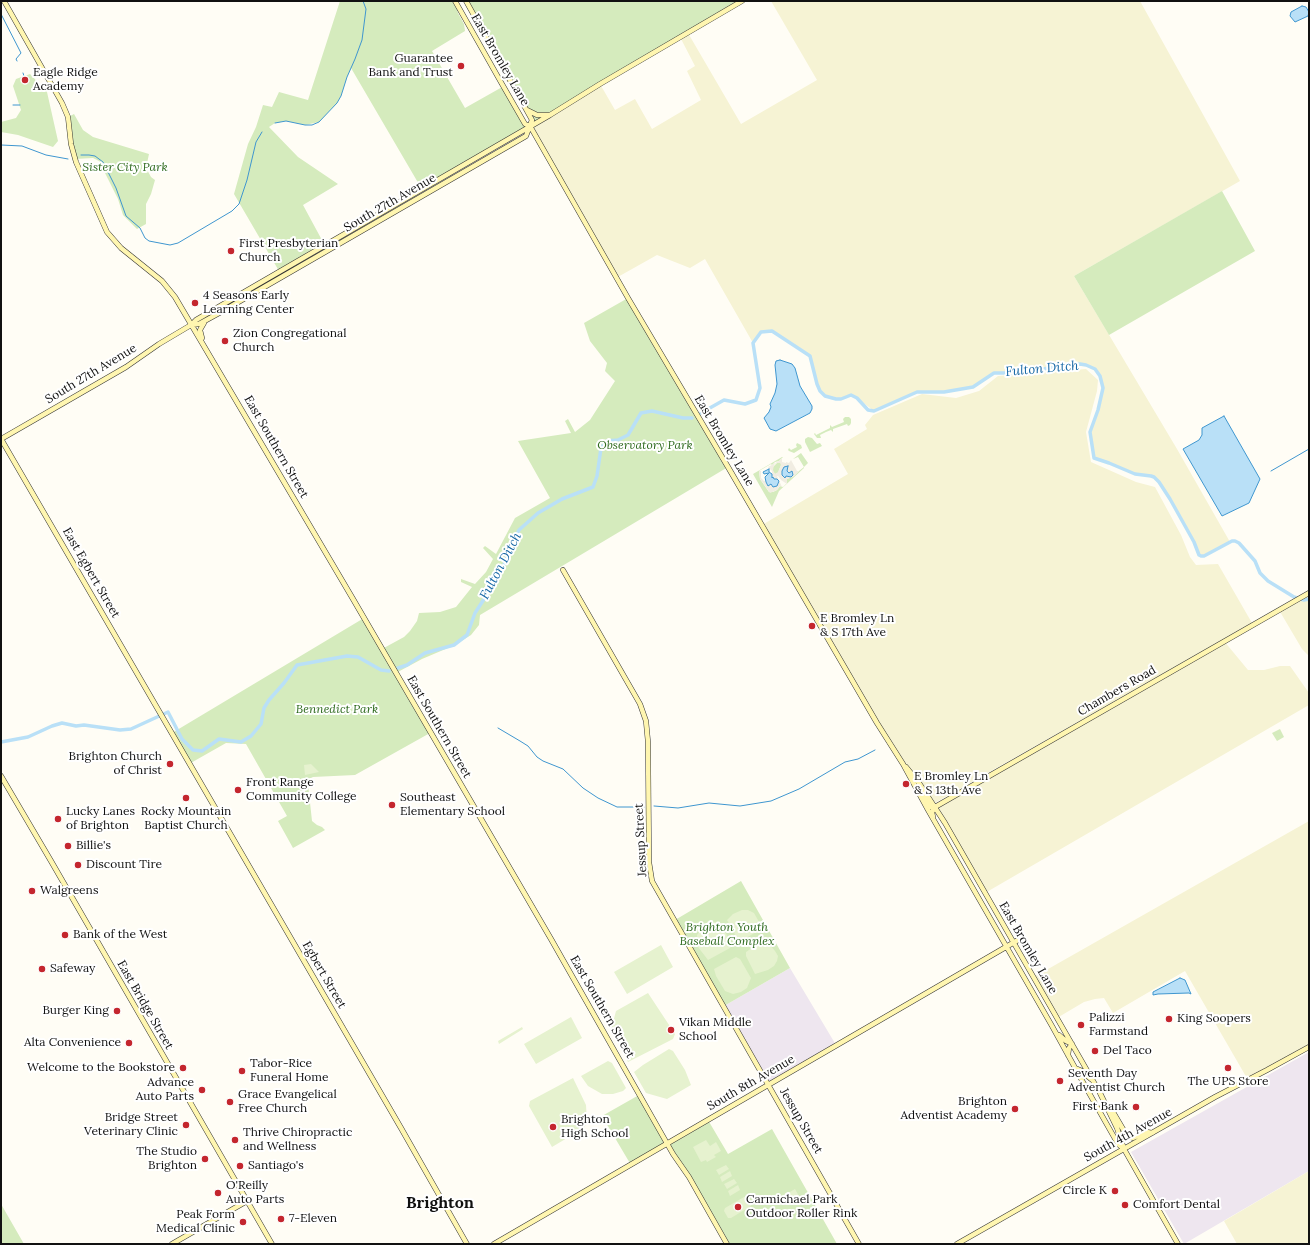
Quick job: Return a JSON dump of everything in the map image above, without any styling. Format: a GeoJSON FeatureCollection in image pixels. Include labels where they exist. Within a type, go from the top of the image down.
{"type":"FeatureCollection","features":[{"type":"Feature","properties":{"kind":"street","name":"East Southern Street"},"geometry":{"type":"LineString","coordinates":[[4,1],[62,103],[68,117],[70,144],[76,162],[107,232],[121,248],[158,277],[168,287],[551,939],[667,1143],[689,1177],[727,1244]]}},
{"type":"Feature","properties":{"kind":"street","name":"East Bromley Lane"},"geometry":{"type":"LineString","coordinates":[[455,1],[525,124],[530,126],[624,292],[730,470],[877,723],[903,764],[933,820],[1055,1031],[1118,1144],[1124,1149]]}},
{"type":"Feature","properties":{"kind":"street","name":"East Bromley Lane"},"geometry":{"type":"LineString","coordinates":[[466,1],[532,120],[530,126]]}},
{"type":"Feature","properties":{"kind":"street","name":"South 27th Avenue"},"geometry":{"type":"LineString","coordinates":[[1,439],[126,367],[159,344],[191,325],[196,320],[550,115],[742,1]]}},
{"type":"Feature","properties":{"kind":"street"},"geometry":{"type":"LineString","coordinates":[[526,109],[537,115],[550,115]]}},
{"type":"Feature","properties":{"kind":"street","name":"South 27th Avenue"},"geometry":{"type":"LineString","coordinates":[[191,325],[199,324],[526,136],[530,126]]}},
{"type":"Feature","properties":{"kind":"street"},"geometry":{"type":"LineString","coordinates":[[204,346],[200,330],[206,320]]}},
{"type":"Feature","properties":{"kind":"street","name":"East Egbert Street"},"geometry":{"type":"LineString","coordinates":[[1,439],[162,717]]}},
{"type":"Feature","properties":{"kind":"street","name":"Jessup Street"},"geometry":{"type":"LineString","coordinates":[[563,570],[640,704],[646,721],[648,742],[649,867],[652,881],[859,1244]]}},
{"type":"Feature","properties":{"kind":"street","name":"Chambers Road"},"geometry":{"type":"LineString","coordinates":[[935,807],[1309,593]]}},
{"type":"Feature","properties":{"kind":"street","name":"Egbert Street"},"geometry":{"type":"LineString","coordinates":[[162,717],[468,1244]]}},
{"type":"Feature","properties":{"kind":"street","name":"East Bromley Lane"},"geometry":{"type":"LineString","coordinates":[[903,764],[915,776],[935,807],[1015,941],[1105,1102],[1124,1149],[1178,1244]]}},
{"type":"Feature","properties":{"kind":"street","name":"East Bridge Street"},"geometry":{"type":"LineString","coordinates":[[1,776],[272,1244]]}},
{"type":"Feature","properties":{"kind":"street"},"geometry":{"type":"LineString","coordinates":[[912,781],[930,806],[935,807],[932,812],[933,820]]}},
{"type":"Feature","properties":{"kind":"street","name":"South 8th Avenue"},"geometry":{"type":"LineString","coordinates":[[494,1244],[1015,941]]}},
{"type":"Feature","properties":{"kind":"street"},"geometry":{"type":"LineString","coordinates":[[1055,1031],[1066,1041],[1072,1044],[1068,1055]]}},
{"type":"Feature","properties":{"kind":"street","name":"South 4th Avenue"},"geometry":{"type":"LineString","coordinates":[[957,1244],[1230,1089],[1309,1047]]}},
{"type":"Feature","properties":{"kind":"street"},"geometry":{"type":"LineString","coordinates":[[1075,1068],[1080,1070],[1094,1082]]}},
{"type":"Feature","properties":{"kind":"street"},"geometry":{"type":"LineString","coordinates":[[1105,1102],[1110,1106],[1127,1136],[1133,1138],[1146,1132],[1152,1133]]}},
{"type":"Feature","properties":{"kind":"street"},"geometry":{"type":"LineString","coordinates":[[172,1244],[247,1201]]}},
{"type":"Feature","properties":{"kind":"shaded area"},"geometry":{"type":"Polygon","coordinates":[[[771,1],[1140,1],[1240,181],[1074,276],[1177,449],[1230,542],[1204,556],[1199,555],[1194,542],[1170,499],[1154,477],[1135,474],[1094,458],[1090,432],[1098,410],[1103,388],[1100,376],[1095,369],[1080,364],[1013,373],[994,373],[973,387],[944,392],[917,392],[874,411],[851,395],[841,399],[825,396],[820,391],[817,384],[810,356],[772,331],[761,332],[753,343],[705,259],[690,268],[657,255],[616,278],[530,126],[600,84],[615,110],[635,99],[652,129],[701,100],[687,71],[695,66],[680,37],[688,33],[741,124],[817,80],[771,1]]]}},
{"type":"Feature","properties":{"kind":"shaded area"},"geometry":{"type":"Polygon","coordinates":[[[1086,369],[1098,380],[1097,391],[1086,432],[1091,462],[1136,482],[1155,487],[1181,535],[1190,557],[1196,565],[1218,564],[1252,623],[933,804],[903,764],[762,525],[848,474],[834,449],[867,429],[865,425],[873,415],[922,394],[956,398],[979,391],[998,376],[1086,369]]]}},
{"type":"Feature","properties":{"kind":"shaded area"},"geometry":{"type":"Polygon","coordinates":[[[782,458],[782,462],[789,463],[791,460],[797,471],[799,471],[793,477],[787,479],[787,484],[777,476],[782,487],[780,486],[777,490],[770,493],[760,479],[759,471],[761,471],[761,478],[768,486],[767,477],[773,487],[777,479],[772,478],[772,471],[768,467],[782,458]],[[776,463],[774,465],[773,470],[775,474],[778,472],[781,465],[780,463],[776,463]]]}},
{"type":"Feature","properties":{"kind":"shaded area"},"geometry":{"type":"Polygon","coordinates":[[[1309,593],[1309,656],[1302,649],[1279,610],[1309,593]]]}},
{"type":"Feature","properties":{"kind":"shaded area"},"geometry":{"type":"Polygon","coordinates":[[[1224,641],[1248,670],[1264,670],[1280,666],[1290,666],[1309,693],[1309,705],[985,893],[935,807],[1224,641]]]}},
{"type":"Feature","properties":{"kind":"shaded area"},"geometry":{"type":"Polygon","coordinates":[[[1309,821],[1309,1047],[1248,1080],[1185,971],[1113,1013],[1104,998],[1084,1002],[1057,1018],[1034,977],[1309,821]]]}},
{"type":"Feature","properties":{"kind":"shaded area"},"geometry":{"type":"Polygon","coordinates":[[[790,968],[836,1045],[769,1084],[724,1006],[790,968]]]}},
{"type":"Feature","properties":{"kind":"shaded area"},"geometry":{"type":"Polygon","coordinates":[[[1309,1052],[1309,1171],[1184,1244],[1131,1152],[1309,1052]]]}},
{"type":"Feature","properties":{"kind":"shaded area"},"geometry":{"type":"Polygon","coordinates":[[[1309,1171],[1309,1244],[1237,1244],[1224,1221],[1309,1171]]]}},
{"type":"Feature","properties":{"kind":"green space"},"geometry":{"type":"Polygon","coordinates":[[[340,1],[455,1],[458,13],[464,24],[465,31],[432,51],[465,108],[504,86],[525,124],[530,126],[533,117],[526,109],[466,1],[742,1],[539,121],[432,182],[424,183],[420,186],[351,68],[337,103],[319,122],[305,125],[286,121],[275,123],[269,127],[298,157],[338,184],[303,205],[323,242],[279,271],[234,194],[248,144],[256,127],[263,105],[272,107],[279,92],[308,100],[340,1]]]}},
{"type":"Feature","properties":{"kind":"green space"},"geometry":{"type":"Polygon","coordinates":[[[30,74],[47,92],[58,141],[53,147],[18,135],[1,132],[1,122],[16,118],[21,110],[13,86],[16,79],[30,74]]]}},
{"type":"Feature","properties":{"kind":"green space","name":"Sister City Park"},"geometry":{"type":"Polygon","coordinates":[[[74,114],[83,130],[93,137],[149,154],[146,168],[151,177],[155,180],[146,204],[146,224],[137,229],[123,215],[118,199],[99,161],[93,158],[75,159],[68,117],[74,114]]]}},
{"type":"Feature","properties":{"kind":"green space"},"geometry":{"type":"Polygon","coordinates":[[[1222,191],[1255,251],[1109,335],[1074,276],[1222,191]]]}},
{"type":"Feature","properties":{"kind":"green space"},"geometry":{"type":"Polygon","coordinates":[[[628,298],[728,467],[480,615],[479,625],[471,635],[455,645],[422,659],[396,673],[430,733],[355,775],[313,777],[309,779],[308,784],[312,821],[325,830],[293,848],[278,821],[287,816],[246,744],[226,743],[189,764],[172,733],[364,618],[382,649],[404,637],[417,621],[419,613],[440,612],[456,607],[472,587],[461,582],[461,579],[475,584],[486,572],[493,559],[483,548],[485,546],[496,554],[515,518],[550,498],[518,441],[571,433],[565,421],[568,419],[575,432],[590,420],[615,381],[605,371],[607,363],[590,341],[584,323],[628,298]]]}},
{"type":"Feature","properties":{"kind":"green space"},"geometry":{"type":"Polygon","coordinates":[[[845,417],[849,417],[851,419],[850,425],[848,426],[847,424],[833,429],[833,432],[831,430],[826,432],[820,435],[821,438],[817,438],[814,434],[815,433],[816,435],[830,428],[830,425],[832,427],[844,422],[843,419],[845,417]]]}},
{"type":"Feature","properties":{"kind":"green space"},"geometry":{"type":"Polygon","coordinates":[[[808,437],[812,438],[817,444],[820,443],[822,446],[810,452],[805,442],[805,439],[808,437]]]}},
{"type":"Feature","properties":{"kind":"green space"},"geometry":{"type":"Polygon","coordinates":[[[797,443],[801,445],[802,448],[794,453],[788,450],[789,448],[791,450],[797,447],[797,443]]]}},
{"type":"Feature","properties":{"kind":"green space"},"geometry":{"type":"Polygon","coordinates":[[[801,453],[808,463],[804,467],[798,457],[793,459],[801,453]]]}},
{"type":"Feature","properties":{"kind":"green space"},"geometry":{"type":"Polygon","coordinates":[[[783,457],[779,461],[759,471],[760,479],[769,492],[773,492],[780,486],[783,487],[787,483],[787,479],[794,476],[804,467],[779,491],[772,507],[753,474],[783,457]]]}},
{"type":"Feature","properties":{"kind":"green space"},"geometry":{"type":"Polygon","coordinates":[[[777,463],[781,463],[781,465],[778,473],[775,474],[773,472],[773,467],[777,463]]]}},
{"type":"Feature","properties":{"kind":"green space"},"geometry":{"type":"Polygon","coordinates":[[[1280,729],[1284,737],[1277,741],[1272,733],[1280,729]]]}},
{"type":"Feature","properties":{"kind":"green space"},"geometry":{"type":"Polygon","coordinates":[[[311,764],[319,772],[305,775],[304,765],[311,764]]]}},
{"type":"Feature","properties":{"kind":"green space","name":"Brighton Youth Baseball Complex"},"geometry":{"type":"Polygon","coordinates":[[[741,881],[790,968],[724,1006],[675,920],[741,881]]]}},
{"type":"Feature","properties":{"kind":"green space"},"geometry":{"type":"Polygon","coordinates":[[[742,910],[748,910],[754,913],[761,929],[741,941],[738,940],[727,920],[733,914],[742,910]]]}},
{"type":"Feature","properties":{"kind":"green space"},"geometry":{"type":"Polygon","coordinates":[[[713,922],[719,922],[732,944],[730,948],[708,960],[698,947],[697,935],[704,926],[713,922]]]}},
{"type":"Feature","properties":{"kind":"green space"},"geometry":{"type":"Polygon","coordinates":[[[765,939],[778,956],[777,961],[774,966],[768,970],[755,974],[746,956],[746,952],[765,939]]]}},
{"type":"Feature","properties":{"kind":"green space"},"geometry":{"type":"Polygon","coordinates":[[[661,945],[673,967],[627,994],[614,972],[661,945]]]}},
{"type":"Feature","properties":{"kind":"green space"},"geometry":{"type":"Polygon","coordinates":[[[736,957],[740,959],[751,978],[747,988],[741,992],[733,994],[725,991],[716,976],[714,969],[736,957]]]}},
{"type":"Feature","properties":{"kind":"green space"},"geometry":{"type":"Polygon","coordinates":[[[648,993],[675,1034],[673,1039],[628,1062],[611,1030],[616,1011],[648,993]]]}},
{"type":"Feature","properties":{"kind":"green space"},"geometry":{"type":"Polygon","coordinates":[[[571,1017],[582,1038],[536,1064],[524,1044],[571,1017]]]}},
{"type":"Feature","properties":{"kind":"green space"},"geometry":{"type":"Polygon","coordinates":[[[522,1027],[523,1029],[499,1044],[498,1041],[522,1027]]]}},
{"type":"Feature","properties":{"kind":"green space"},"geometry":{"type":"Polygon","coordinates":[[[669,1049],[673,1051],[685,1070],[691,1085],[667,1099],[646,1093],[634,1072],[669,1049]]]}},
{"type":"Feature","properties":{"kind":"green space"},"geometry":{"type":"Polygon","coordinates":[[[608,1061],[612,1063],[626,1088],[623,1091],[613,1094],[602,1094],[588,1086],[581,1076],[608,1061]]]}},
{"type":"Feature","properties":{"kind":"green space"},"geometry":{"type":"Polygon","coordinates":[[[573,1078],[586,1105],[587,1122],[584,1128],[552,1147],[529,1106],[530,1101],[573,1078]]]}},
{"type":"Feature","properties":{"kind":"green space"},"geometry":{"type":"Polygon","coordinates":[[[639,1095],[667,1143],[708,1120],[728,1154],[772,1129],[837,1244],[727,1244],[667,1144],[631,1165],[602,1116],[639,1095]]]}},
{"type":"Feature","properties":{"kind":"green space"},"geometry":{"type":"Polygon","coordinates":[[[706,1140],[710,1146],[716,1142],[721,1151],[714,1155],[716,1157],[707,1162],[706,1160],[701,1162],[693,1147],[706,1140]]]}},
{"type":"Feature","properties":{"kind":"green space"},"geometry":{"type":"Polygon","coordinates":[[[726,1165],[729,1169],[719,1175],[716,1170],[726,1165]]]}},
{"type":"Feature","properties":{"kind":"green space"},"geometry":{"type":"Polygon","coordinates":[[[730,1171],[732,1176],[722,1182],[720,1177],[730,1171]]]}},
{"type":"Feature","properties":{"kind":"green space"},"geometry":{"type":"Polygon","coordinates":[[[734,1179],[737,1183],[727,1189],[724,1184],[734,1179]]]}},
{"type":"Feature","properties":{"kind":"green space"},"geometry":{"type":"Polygon","coordinates":[[[738,1185],[740,1190],[730,1196],[728,1191],[738,1185]]]}},
{"type":"Feature","properties":{"kind":"green space"},"geometry":{"type":"Polygon","coordinates":[[[795,1189],[799,1196],[787,1203],[783,1196],[795,1189]]]}},
{"type":"Feature","properties":{"kind":"green space","name":"Carmichael Park Outdoor Roller Rink"},"geometry":{"type":"Polygon","coordinates":[[[744,1197],[748,1198],[751,1206],[731,1218],[728,1218],[724,1211],[725,1208],[744,1197]]]}},
{"type":"Feature","properties":{"kind":"green space"},"geometry":{"type":"Polygon","coordinates":[[[1,1204],[24,1244],[1,1244],[1,1204]]]}},
{"type":"Feature","properties":{"kind":"water"},"geometry":{"type":"Polygon","coordinates":[[[1302,6],[1306,7],[1309,12],[1308,16],[1295,22],[1290,16],[1291,12],[1302,6]]]}},
{"type":"Feature","properties":{"kind":"water"},"geometry":{"type":"Polygon","coordinates":[[[780,360],[792,364],[795,368],[800,386],[812,406],[812,409],[810,413],[776,431],[770,429],[764,418],[769,412],[771,407],[770,404],[775,393],[777,384],[775,365],[776,361],[780,360]]]}},
{"type":"Feature","properties":{"kind":"water"},"geometry":{"type":"Polygon","coordinates":[[[1224,416],[1260,479],[1249,503],[1222,516],[1183,449],[1199,440],[1202,435],[1202,428],[1224,416]]]}},
{"type":"Feature","properties":{"kind":"water"},"geometry":{"type":"Polygon","coordinates":[[[788,466],[787,471],[789,473],[792,471],[793,475],[791,477],[786,476],[785,478],[782,475],[782,471],[784,467],[788,466]]]}},
{"type":"Feature","properties":{"kind":"water"},"geometry":{"type":"Polygon","coordinates":[[[769,469],[769,472],[772,474],[772,478],[773,477],[779,481],[777,486],[773,487],[771,484],[768,486],[766,482],[765,477],[769,473],[764,474],[763,472],[769,469]]]}},
{"type":"Feature","properties":{"kind":"water"},"geometry":{"type":"Polygon","coordinates":[[[1180,978],[1185,980],[1191,994],[1153,995],[1153,992],[1180,978]]]}},
{"type":"Feature","properties":{"kind":"waterway"},"geometry":{"type":"LineString","coordinates":[[275,123],[286,121],[312,125],[319,122],[337,103],[362,40],[366,9],[363,1]]}},
{"type":"Feature","properties":{"kind":"waterway"},"geometry":{"type":"LineString","coordinates":[[1,14],[21,53],[16,59],[17,61]]}},
{"type":"Feature","properties":{"kind":"waterway"},"geometry":{"type":"LineString","coordinates":[[13,105],[20,105]]}},
{"type":"Feature","properties":{"kind":"waterway"},"geometry":{"type":"LineString","coordinates":[[81,155],[95,156],[103,162],[116,188],[126,216],[140,228],[145,238],[149,241],[170,245],[178,243],[232,211],[239,204],[247,180],[256,142],[262,132]]}},
{"type":"Feature","properties":{"kind":"waterway"},"geometry":{"type":"LineString","coordinates":[[1,145],[22,146],[46,155],[68,159]]}},
{"type":"Feature","properties":{"kind":"waterway","name":"Fulton Ditch"},"geometry":{"type":"LineString","coordinates":[[701,413],[724,400],[745,404],[756,400],[760,388],[753,343],[761,332],[772,331],[810,356],[817,384],[820,391],[825,396],[841,399],[851,395],[857,398],[868,410],[874,411],[917,392],[944,392],[973,387],[994,373],[1013,373],[1080,364],[1086,365],[1095,369],[1100,376],[1103,388],[1098,410],[1090,432],[1094,458],[1135,474],[1154,477],[1170,499],[1194,542],[1199,555],[1204,556],[1232,541],[1235,541],[1239,543],[1255,561],[1260,573],[1268,581],[1294,597],[1304,600],[1309,599]]}},
{"type":"Feature","properties":{"kind":"waterway","name":"Fulton Ditch"},"geometry":{"type":"LineString","coordinates":[[398,668],[407,665],[425,653],[454,645],[467,635],[475,613],[499,576],[519,530],[538,513],[562,499],[593,487],[597,476],[601,448],[607,441],[618,440],[628,435],[641,413],[652,411],[683,418],[692,418]]}},
{"type":"Feature","properties":{"kind":"waterway"},"geometry":{"type":"LineString","coordinates":[[1271,471],[1309,449]]}},
{"type":"Feature","properties":{"kind":"waterway","name":"Fulton Ditch"},"geometry":{"type":"LineString","coordinates":[[1,742],[28,737],[62,723],[76,726],[84,725],[120,730],[131,729],[168,712],[182,739],[193,750],[202,751],[219,739],[241,742],[251,736],[261,724],[264,708],[269,700],[297,665],[347,656],[358,657],[381,670],[389,671]]}},
{"type":"Feature","properties":{"kind":"waterway"},"geometry":{"type":"LineString","coordinates":[[498,728],[528,746],[537,757],[543,761],[563,769],[583,788],[598,798],[617,807],[644,807]]}},
{"type":"Feature","properties":{"kind":"waterway"},"geometry":{"type":"LineString","coordinates":[[654,806],[678,808],[709,803],[740,806],[771,801],[799,789],[845,762],[858,759],[875,750]]}},
{"type":"Feature","properties":{"kind":"place","name":"Guarantee Bank and Trust"},"geometry":{"type":"Point","coordinates":[461,66]}},
{"type":"Feature","properties":{"kind":"place","name":"Eagle Ridge Academy"},"geometry":{"type":"Point","coordinates":[25,80]}},
{"type":"Feature","properties":{"kind":"place","name":"First Presbyterian Church"},"geometry":{"type":"Point","coordinates":[231,251]}},
{"type":"Feature","properties":{"kind":"place","name":"4 Seasons Early Learning Center"},"geometry":{"type":"Point","coordinates":[195,303]}},
{"type":"Feature","properties":{"kind":"place","name":"Zion Congregational Church"},"geometry":{"type":"Point","coordinates":[225,341]}},
{"type":"Feature","properties":{"kind":"place","name":"E Bromley Ln & S 17th Ave"},"geometry":{"type":"Point","coordinates":[812,626]}},
{"type":"Feature","properties":{"kind":"place","name":"Brighton Church of Christ"},"geometry":{"type":"Point","coordinates":[170,764]}},
{"type":"Feature","properties":{"kind":"place","name":"E Bromley Ln & S 13th Ave"},"geometry":{"type":"Point","coordinates":[906,784]}},
{"type":"Feature","properties":{"kind":"place","name":"Front Range Community College"},"geometry":{"type":"Point","coordinates":[238,790]}},
{"type":"Feature","properties":{"kind":"place","name":"Rocky Mountain Baptist Church"},"geometry":{"type":"Point","coordinates":[186,798]}},
{"type":"Feature","properties":{"kind":"place","name":"Southeast Elementary School"},"geometry":{"type":"Point","coordinates":[392,805]}},
{"type":"Feature","properties":{"kind":"place","name":"Lucky Lanes of Brighton"},"geometry":{"type":"Point","coordinates":[58,819]}},
{"type":"Feature","properties":{"kind":"place","name":"Billie's"},"geometry":{"type":"Point","coordinates":[68,846]}},
{"type":"Feature","properties":{"kind":"place","name":"Discount Tire"},"geometry":{"type":"Point","coordinates":[78,865]}},
{"type":"Feature","properties":{"kind":"place","name":"Walgreens"},"geometry":{"type":"Point","coordinates":[32,891]}},
{"type":"Feature","properties":{"kind":"place","name":"Bank of the West"},"geometry":{"type":"Point","coordinates":[65,935]}},
{"type":"Feature","properties":{"kind":"place","name":"Safeway"},"geometry":{"type":"Point","coordinates":[42,969]}},
{"type":"Feature","properties":{"kind":"place","name":"Burger King"},"geometry":{"type":"Point","coordinates":[117,1011]}},
{"type":"Feature","properties":{"kind":"place","name":"King Soopers"},"geometry":{"type":"Point","coordinates":[1169,1019]}},
{"type":"Feature","properties":{"kind":"place","name":"Palizzi Farmstand"},"geometry":{"type":"Point","coordinates":[1081,1025]}},
{"type":"Feature","properties":{"kind":"place","name":"Vikan Middle School"},"geometry":{"type":"Point","coordinates":[671,1030]}},
{"type":"Feature","properties":{"kind":"place","name":"Alta Convenience"},"geometry":{"type":"Point","coordinates":[129,1043]}},
{"type":"Feature","properties":{"kind":"place","name":"Del Taco"},"geometry":{"type":"Point","coordinates":[1095,1051]}},
{"type":"Feature","properties":{"kind":"place","name":"Welcome to the Bookstore"},"geometry":{"type":"Point","coordinates":[183,1068]}},
{"type":"Feature","properties":{"kind":"place","name":"The UPS Store"},"geometry":{"type":"Point","coordinates":[1228,1068]}},
{"type":"Feature","properties":{"kind":"place","name":"Tabor-Rice Funeral Home"},"geometry":{"type":"Point","coordinates":[242,1071]}},
{"type":"Feature","properties":{"kind":"place","name":"Seventh Day Adventist Church"},"geometry":{"type":"Point","coordinates":[1060,1081]}},
{"type":"Feature","properties":{"kind":"place","name":"Advance Auto Parts"},"geometry":{"type":"Point","coordinates":[202,1090]}},
{"type":"Feature","properties":{"kind":"place","name":"Grace Evangelical Free Church"},"geometry":{"type":"Point","coordinates":[230,1102]}},
{"type":"Feature","properties":{"kind":"place","name":"First Bank"},"geometry":{"type":"Point","coordinates":[1136,1107]}},
{"type":"Feature","properties":{"kind":"place","name":"Brighton Adventist Academy"},"geometry":{"type":"Point","coordinates":[1015,1109]}},
{"type":"Feature","properties":{"kind":"place","name":"Bridge Street Veterinary Clinic"},"geometry":{"type":"Point","coordinates":[186,1125]}},
{"type":"Feature","properties":{"kind":"place","name":"Brighton High School"},"geometry":{"type":"Point","coordinates":[553,1127]}},
{"type":"Feature","properties":{"kind":"place","name":"Thrive Chiropractic and Wellness"},"geometry":{"type":"Point","coordinates":[235,1140]}},
{"type":"Feature","properties":{"kind":"place","name":"The Studio Brighton"},"geometry":{"type":"Point","coordinates":[205,1159]}},
{"type":"Feature","properties":{"kind":"place","name":"Santiago's"},"geometry":{"type":"Point","coordinates":[240,1166]}},
{"type":"Feature","properties":{"kind":"place","name":"Circle K"},"geometry":{"type":"Point","coordinates":[1115,1191]}},
{"type":"Feature","properties":{"kind":"place","name":"O'Reilly Auto Parts"},"geometry":{"type":"Point","coordinates":[218,1193]}},
{"type":"Feature","properties":{"kind":"place","name":"Comfort Dental"},"geometry":{"type":"Point","coordinates":[1125,1205]}},
{"type":"Feature","properties":{"kind":"place","name":"Carmichael Park Outdoor Roller Rink"},"geometry":{"type":"Point","coordinates":[738,1207]}},
{"type":"Feature","properties":{"kind":"place","name":"7-Eleven"},"geometry":{"type":"Point","coordinates":[281,1219]}},
{"type":"Feature","properties":{"kind":"place","name":"Peak Form Medical Clinic"},"geometry":{"type":"Point","coordinates":[243,1222]}},
{"type":"Feature","properties":{"kind":"district","name":"Brighton"},"geometry":{"type":"Point","coordinates":[440,1203]}},
{"type":"Feature","properties":{"kind":"park label","name":"Observatory Park"},"geometry":{"type":"Point","coordinates":[645,446]}},
{"type":"Feature","properties":{"kind":"park label","name":"Bennedict Park"},"geometry":{"type":"Point","coordinates":[337,710]}}]}
